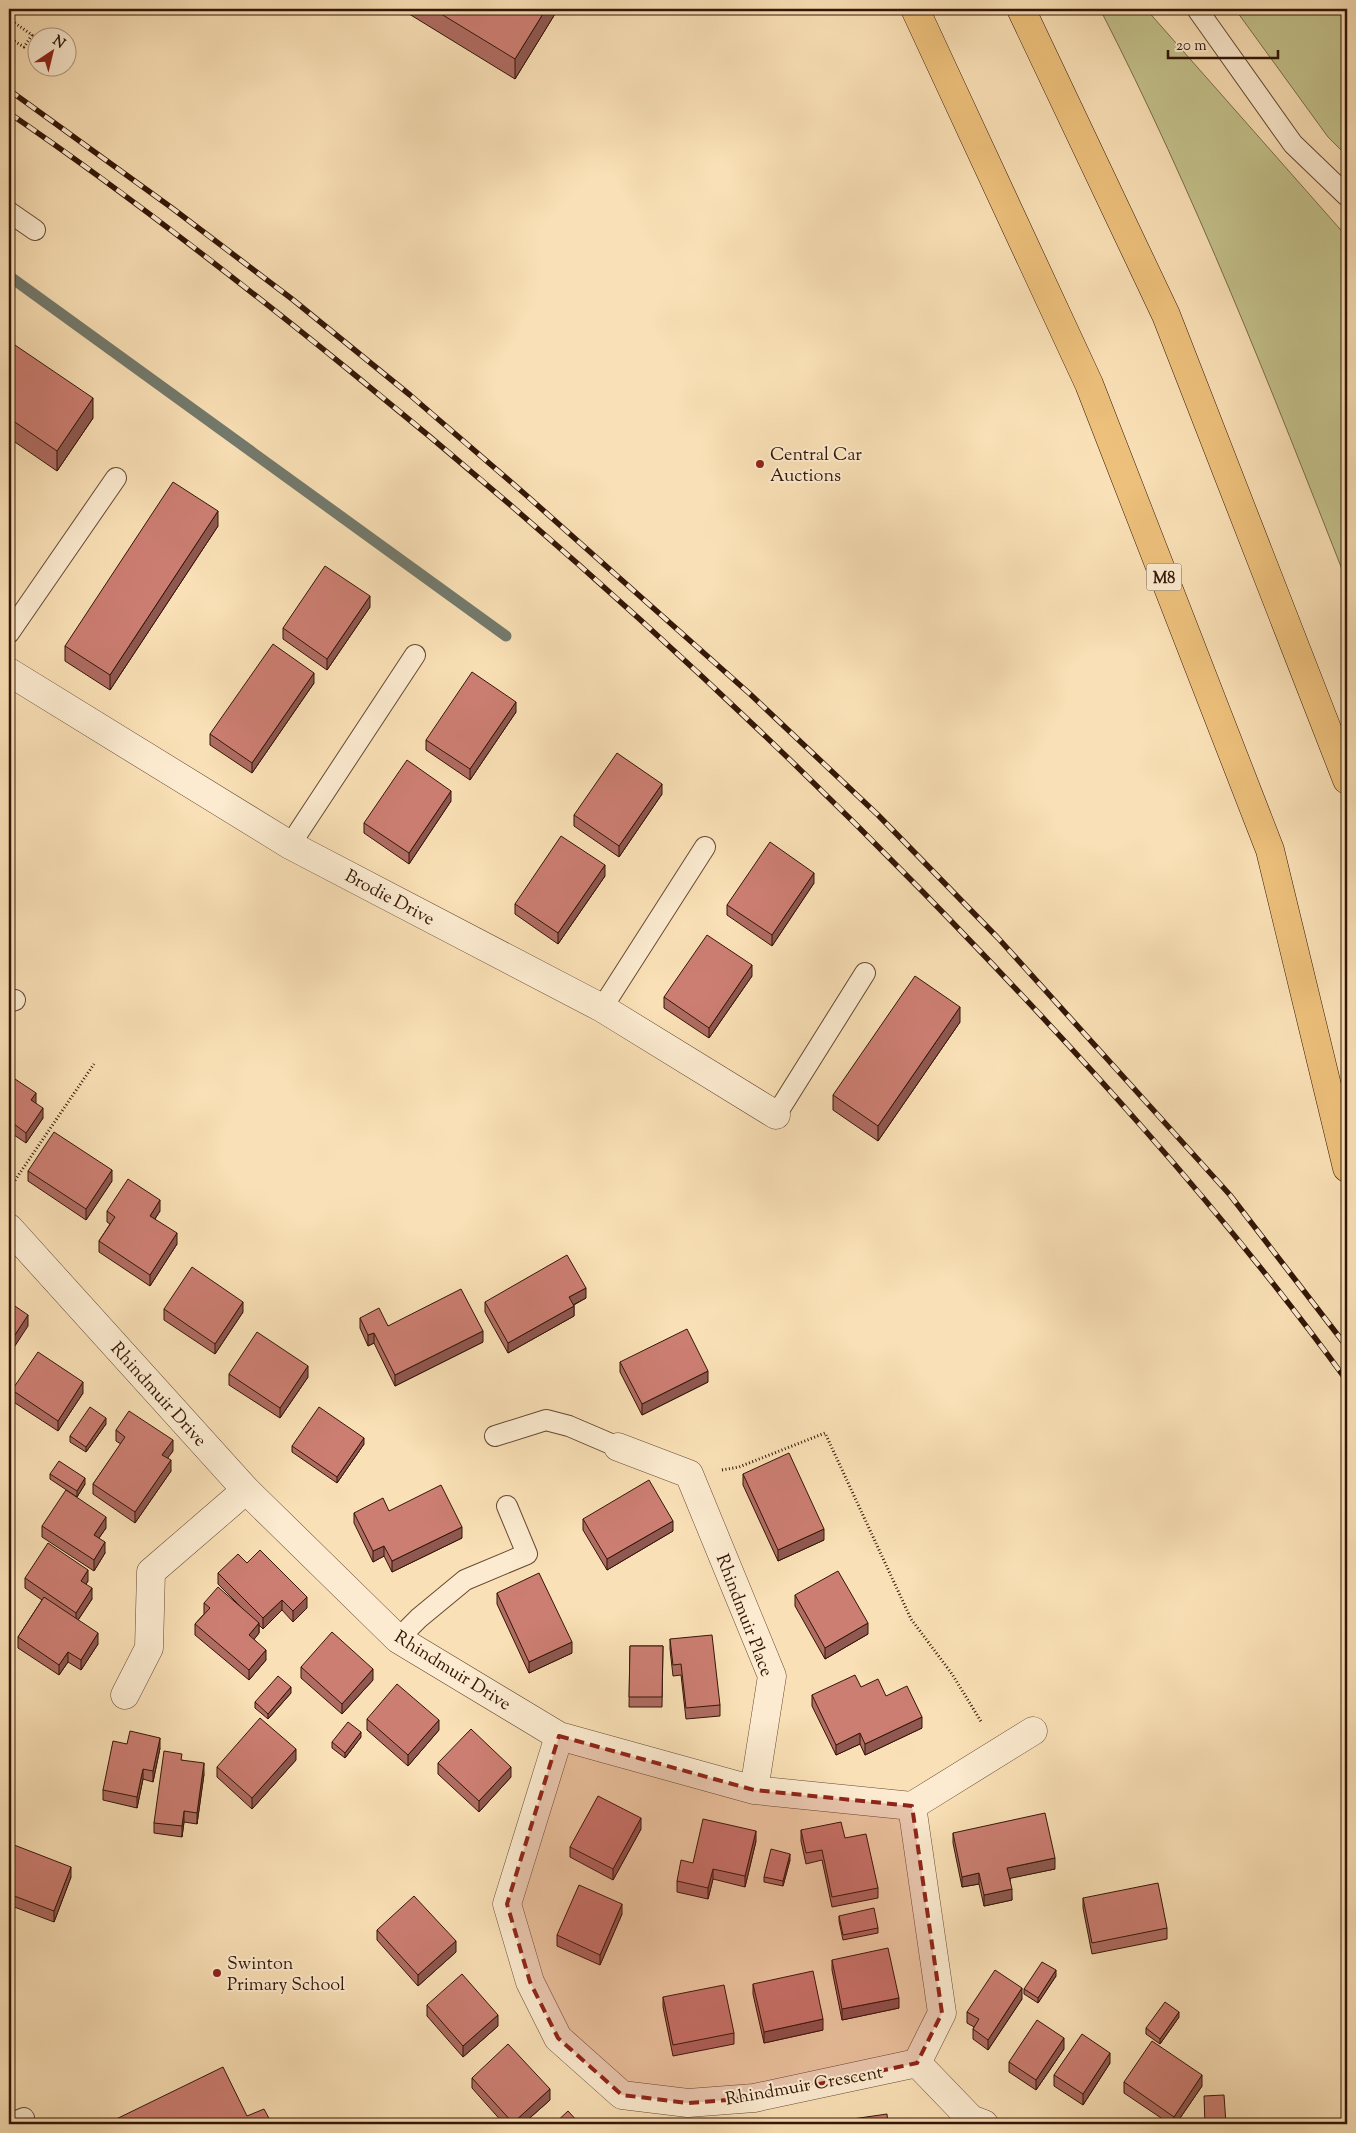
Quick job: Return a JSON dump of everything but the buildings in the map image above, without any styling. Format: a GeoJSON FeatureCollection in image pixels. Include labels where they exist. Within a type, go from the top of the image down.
{"type":"FeatureCollection","features":[{"type":"Feature","properties":{"kind":"highway","name":"M8"},"geometry":{"type":"LineString","coordinates":[[915,9],[1089,384],[1270,850],[1347,1168]]}},
{"type":"Feature","properties":{"kind":"highway"},"geometry":{"type":"LineString","coordinates":[[1021,9],[1166,315],[1347,780]]}},
{"type":"Feature","properties":{"kind":"street","name":"Brodie Drive"},"geometry":{"type":"LineString","coordinates":[[9,672],[290,845],[602,1008],[776,1115]]}},
{"type":"Feature","properties":{"kind":"street","name":"Rhindmuir Drive"},"geometry":{"type":"LineString","coordinates":[[9,1228],[246,1490],[398,1639],[559,1736],[754,1790],[912,1806]]}},
{"type":"Feature","properties":{"kind":"street"},"geometry":{"type":"LineString","coordinates":[[618,1447],[689,1474]]}},
{"type":"Feature","properties":{"kind":"street","name":"Rhindmuir Place"},"geometry":{"type":"LineString","coordinates":[[689,1474],[772,1676],[754,1790]]}},
{"type":"Feature","properties":{"kind":"street"},"geometry":{"type":"LineString","coordinates":[[125,1695],[150,1648],[151,1572],[246,1490]]}},
{"type":"Feature","properties":{"kind":"street"},"geometry":{"type":"LineString","coordinates":[[984,2124],[971,2119],[917,2063],[942,2013],[912,1806],[1033,1731]]}},
{"type":"Feature","properties":{"kind":"street","name":"Rhindmuir Crescent"},"geometry":{"type":"LineString","coordinates":[[559,1736],[507,1904],[530,1982],[558,2038],[622,2095],[690,2114],[754,2098],[917,2063]]}},
{"type":"Feature","properties":{"kind":"lane"},"geometry":{"type":"LineString","coordinates":[[1197,9],[1294,144],[1347,196]]}},
{"type":"Feature","properties":{"kind":"lane"},"geometry":{"type":"LineString","coordinates":[[9,212],[35,230]]}},
{"type":"Feature","properties":{"kind":"lane"},"geometry":{"type":"LineString","coordinates":[[9,633],[116,478]]}},
{"type":"Feature","properties":{"kind":"lane"},"geometry":{"type":"LineString","coordinates":[[290,845],[415,655]]}},
{"type":"Feature","properties":{"kind":"lane"},"geometry":{"type":"LineString","coordinates":[[602,1008],[705,846]]}},
{"type":"Feature","properties":{"kind":"lane"},"geometry":{"type":"LineString","coordinates":[[776,1115],[865,973]]}},
{"type":"Feature","properties":{"kind":"lane"},"geometry":{"type":"LineString","coordinates":[[495,1436],[546,1420],[569,1426],[618,1447]]}},
{"type":"Feature","properties":{"kind":"lane"},"geometry":{"type":"LineString","coordinates":[[398,1639],[419,1618],[465,1580],[527,1554],[507,1506]]}},
{"type":"Feature","properties":{"kind":"path"},"geometry":{"type":"LineString","coordinates":[[9,19],[32,35],[24,47],[9,38]]}},
{"type":"Feature","properties":{"kind":"path"},"geometry":{"type":"LineString","coordinates":[[9,1189],[94,1064]]}},
{"type":"Feature","properties":{"kind":"path"},"geometry":{"type":"LineString","coordinates":[[689,1474],[739,1467],[825,1433],[911,1619],[952,1674],[999,1752]]}},
{"type":"Feature","properties":{"kind":"highlighted area"},"geometry":{"type":"Polygon","coordinates":[[[559,1736],[754,1790],[912,1806],[942,2013],[917,2063],[754,2098],[688,2103],[622,2095],[558,2038],[530,1982],[507,1904],[559,1736]]]}},
{"type":"Feature","properties":{"kind":"shaded area"},"geometry":{"type":"Polygon","coordinates":[[[1100,9],[1146,9],[1347,237],[1347,582],[1290,437],[1200,220],[1135,79],[1100,9]]]}},
{"type":"Feature","properties":{"kind":"shaded area"},"geometry":{"type":"Polygon","coordinates":[[[1235,9],[1347,9],[1347,156],[1328,137],[1235,9]]]}},
{"type":"Feature","properties":{"kind":"waterway"},"geometry":{"type":"LineString","coordinates":[[9,276],[506,636]]}},
{"type":"Feature","properties":{"kind":"railway"},"geometry":{"type":"LineString","coordinates":[[9,90],[172,208],[292,299],[410,395],[526,495],[750,694],[878,815],[998,938],[1230,1195],[1347,1347]]}},
{"type":"Feature","properties":{"kind":"railway"},"geometry":{"type":"LineString","coordinates":[[9,113],[96,174],[182,238],[425,432],[643,622],[784,754],[921,890],[1089,1067],[1248,1252],[1347,1381]]}},
{"type":"Feature","properties":{"kind":"place","name":"Central Car Auctions"},"geometry":{"type":"Point","coordinates":[760,464]}},
{"type":"Feature","properties":{"kind":"place","name":"Swinton Primary School"},"geometry":{"type":"Point","coordinates":[217,1973]}}]}
